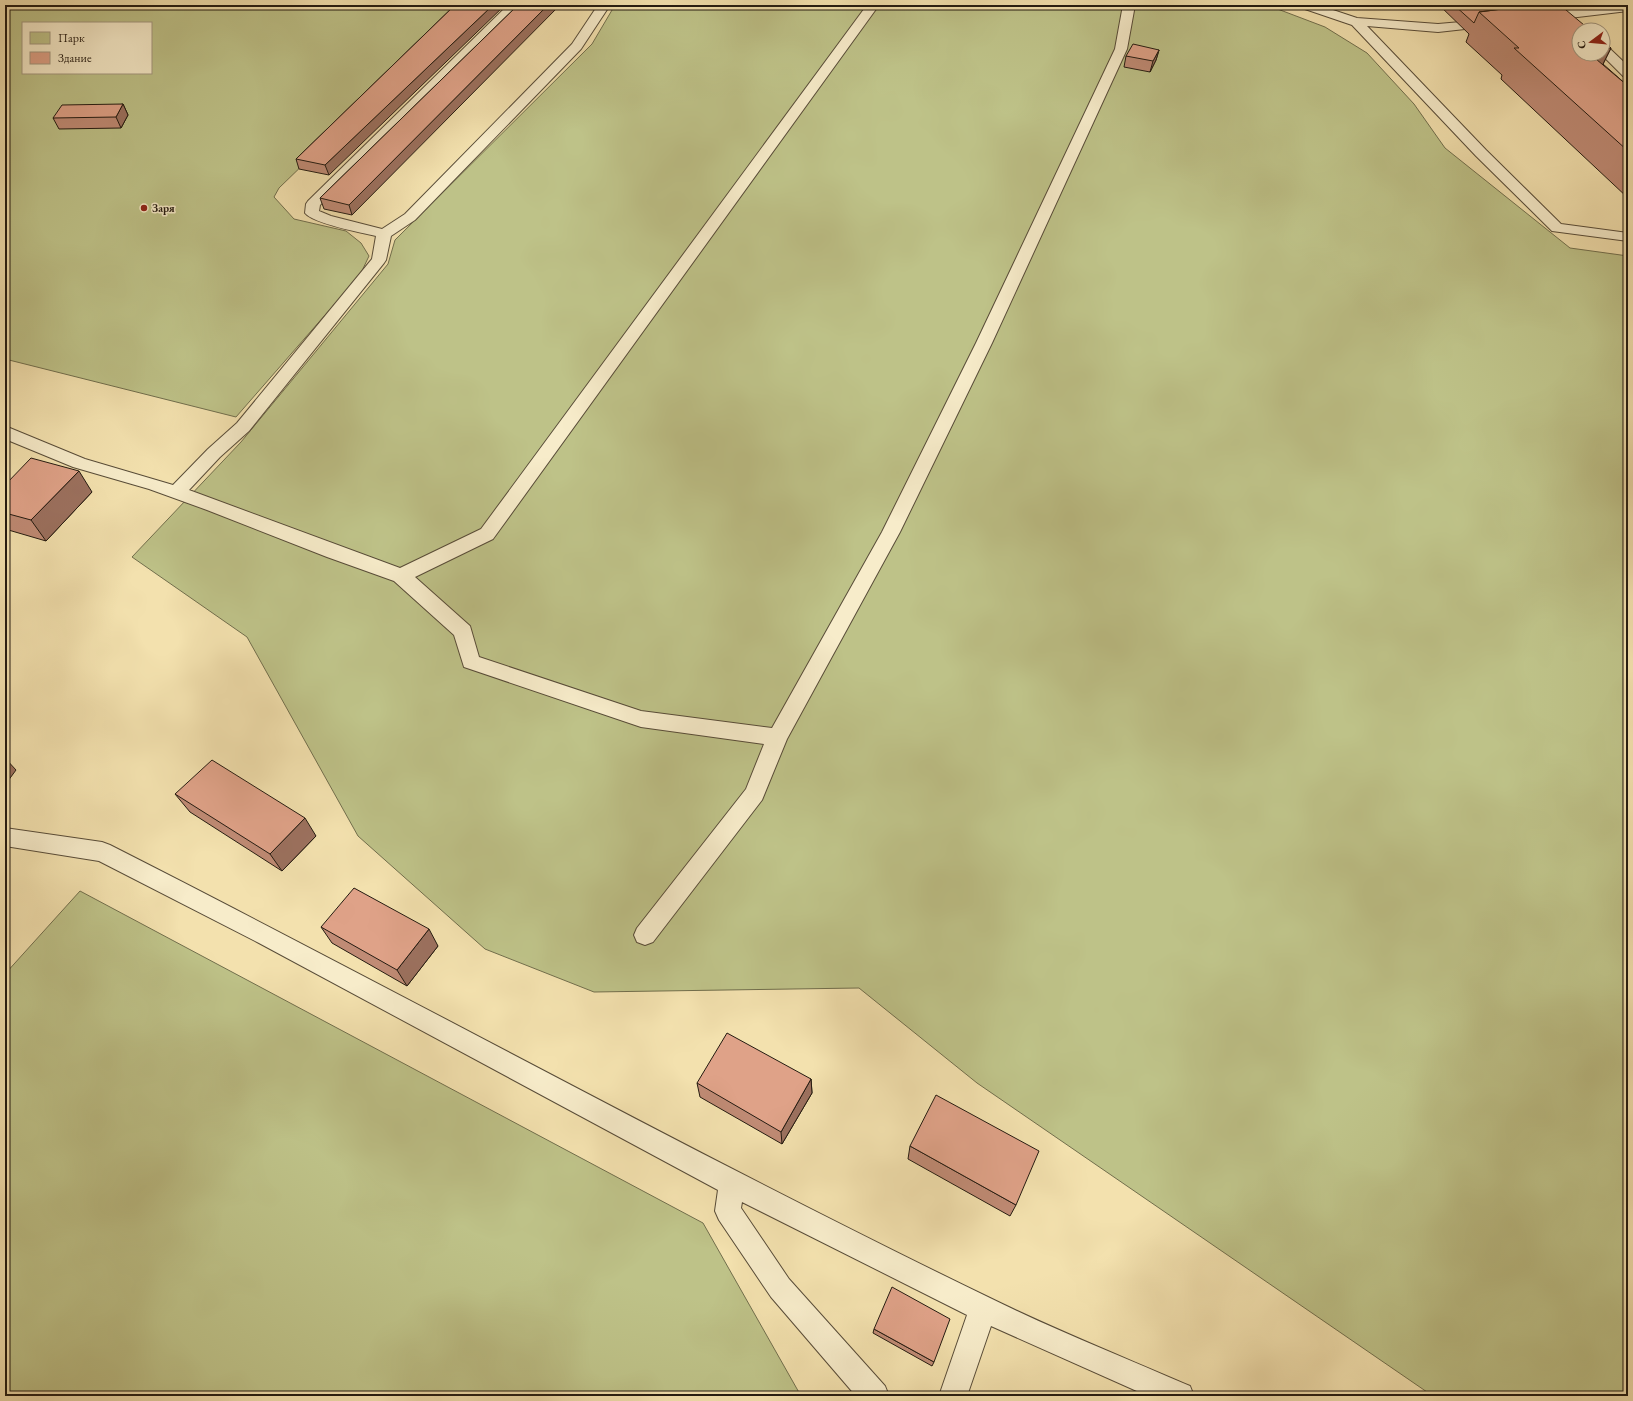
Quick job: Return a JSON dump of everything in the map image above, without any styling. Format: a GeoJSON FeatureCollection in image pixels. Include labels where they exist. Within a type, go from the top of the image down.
{"type":"FeatureCollection","features":[{"type":"Feature","properties":{"kind":"lane"},"geometry":{"type":"LineString","coordinates":[[384,234],[326,219],[312,213],[313,204],[515,5]]}},
{"type":"Feature","properties":{"kind":"lane"},"geometry":{"type":"LineString","coordinates":[[176,493],[214,453],[243,426],[379,260],[384,234],[410,217],[577,46],[604,5]]}},
{"type":"Feature","properties":{"kind":"lane"},"geometry":{"type":"LineString","coordinates":[[401,576],[487,534],[873,5]]}},
{"type":"Feature","properties":{"kind":"lane"},"geometry":{"type":"LineString","coordinates":[[645,934],[755,794],[777,737],[891,532],[984,343],[1121,49],[1129,5]]}},
{"type":"Feature","properties":{"kind":"lane"},"geometry":{"type":"LineString","coordinates":[[1306,5],[1356,22],[1438,28],[1461,26]]}},
{"type":"Feature","properties":{"kind":"lane"},"geometry":{"type":"LineString","coordinates":[[1557,5],[1575,22]]}},
{"type":"Feature","properties":{"kind":"lane"},"geometry":{"type":"LineString","coordinates":[[1530,19],[1628,7]]}},
{"type":"Feature","properties":{"kind":"lane"},"geometry":{"type":"LineString","coordinates":[[1356,22],[1481,154],[1557,228],[1628,237]]}},
{"type":"Feature","properties":{"kind":"lane"},"geometry":{"type":"LineString","coordinates":[[1611,57],[1628,73]]}},
{"type":"Feature","properties":{"kind":"lane"},"geometry":{"type":"LineString","coordinates":[[5,432],[79,463],[176,493],[401,576],[463,631],[471,662],[641,719],[777,737]]}},
{"type":"Feature","properties":{"kind":"lane"},"geometry":{"type":"LineString","coordinates":[[5,836],[102,852],[267,936],[732,1183],[983,1309],[1180,1396]]}},
{"type":"Feature","properties":{"kind":"lane"},"geometry":{"type":"LineString","coordinates":[[732,1183],[728,1211],[780,1288],[875,1396]]}},
{"type":"Feature","properties":{"kind":"lane"},"geometry":{"type":"LineString","coordinates":[[953,1396],[983,1309]]}},
{"type":"Feature","properties":{"kind":"green space","name":"Заря"},"geometry":{"type":"Polygon","coordinates":[[[5,5],[468,5],[279,188],[274,197],[294,219],[346,231],[361,243],[369,256],[360,275],[236,417],[5,359],[5,5]]]}},
{"type":"Feature","properties":{"kind":"green space"},"geometry":{"type":"Polygon","coordinates":[[[615,5],[1267,5],[1325,27],[1367,53],[1414,104],[1445,148],[1570,248],[1628,256],[1628,1396],[1429,1396],[1427,1392],[977,1083],[859,988],[594,992],[485,949],[358,836],[247,637],[132,557],[241,442],[388,264],[395,240],[592,44],[615,5]]]}},
{"type":"Feature","properties":{"kind":"green space"},"geometry":{"type":"Polygon","coordinates":[[[80,891],[703,1223],[801,1396],[5,1396],[5,974],[80,891]]]}},
{"type":"Feature","properties":{"kind":"building"},"geometry":{"type":"Polygon","coordinates":[[[455,5],[493,5],[325,165],[296,159],[455,5]]]}},
{"type":"Feature","properties":{"kind":"building"},"geometry":{"type":"Polygon","coordinates":[[[518,5],[548,5],[349,205],[320,198],[518,5]]]}},
{"type":"Feature","properties":{"kind":"building"},"geometry":{"type":"Polygon","coordinates":[[[1454,5],[1524,6],[1479,12],[1474,23],[1454,5]]]}},
{"type":"Feature","properties":{"kind":"building"},"geometry":{"type":"Polygon","coordinates":[[[1534,5],[1560,5],[1580,22],[1571,22],[1571,62],[1600,62],[1628,86],[1628,151],[1514,48],[1519,48],[1479,12],[1534,5]]]}},
{"type":"Feature","properties":{"kind":"building"},"geometry":{"type":"Polygon","coordinates":[[[1133,44],[1159,50],[1153,61],[1126,56],[1133,44]]]}},
{"type":"Feature","properties":{"kind":"building"},"geometry":{"type":"Polygon","coordinates":[[[123,104],[116,117],[53,118],[62,105],[123,104]]]}},
{"type":"Feature","properties":{"kind":"building"},"geometry":{"type":"Polygon","coordinates":[[[31,458],[79,471],[31,520],[5,513],[5,485],[31,458]]]}},
{"type":"Feature","properties":{"kind":"building"},"geometry":{"type":"Polygon","coordinates":[[[212,760],[305,818],[270,854],[175,794],[212,760]]]}},
{"type":"Feature","properties":{"kind":"building"},"geometry":{"type":"Polygon","coordinates":[[[354,888],[429,929],[397,970],[321,927],[354,888]]]}},
{"type":"Feature","properties":{"kind":"building"},"geometry":{"type":"Polygon","coordinates":[[[727,1033],[811,1079],[781,1132],[697,1083],[727,1033]]]}},
{"type":"Feature","properties":{"kind":"building"},"geometry":{"type":"Polygon","coordinates":[[[936,1095],[1039,1151],[1016,1205],[910,1146],[936,1095]]]}},
{"type":"Feature","properties":{"kind":"building"},"geometry":{"type":"Polygon","coordinates":[[[892,1287],[950,1319],[934,1362],[874,1329],[892,1287]]]}},
{"type":"Feature","properties":{"kind":"building"},"geometry":{"type":"Polygon","coordinates":[[[1003,1392],[1010,1396],[1002,1396],[1003,1392]]]}},
{"type":"Feature","properties":{"kind":"place","name":"Заря"},"geometry":{"type":"Point","coordinates":[144,208]}}]}
